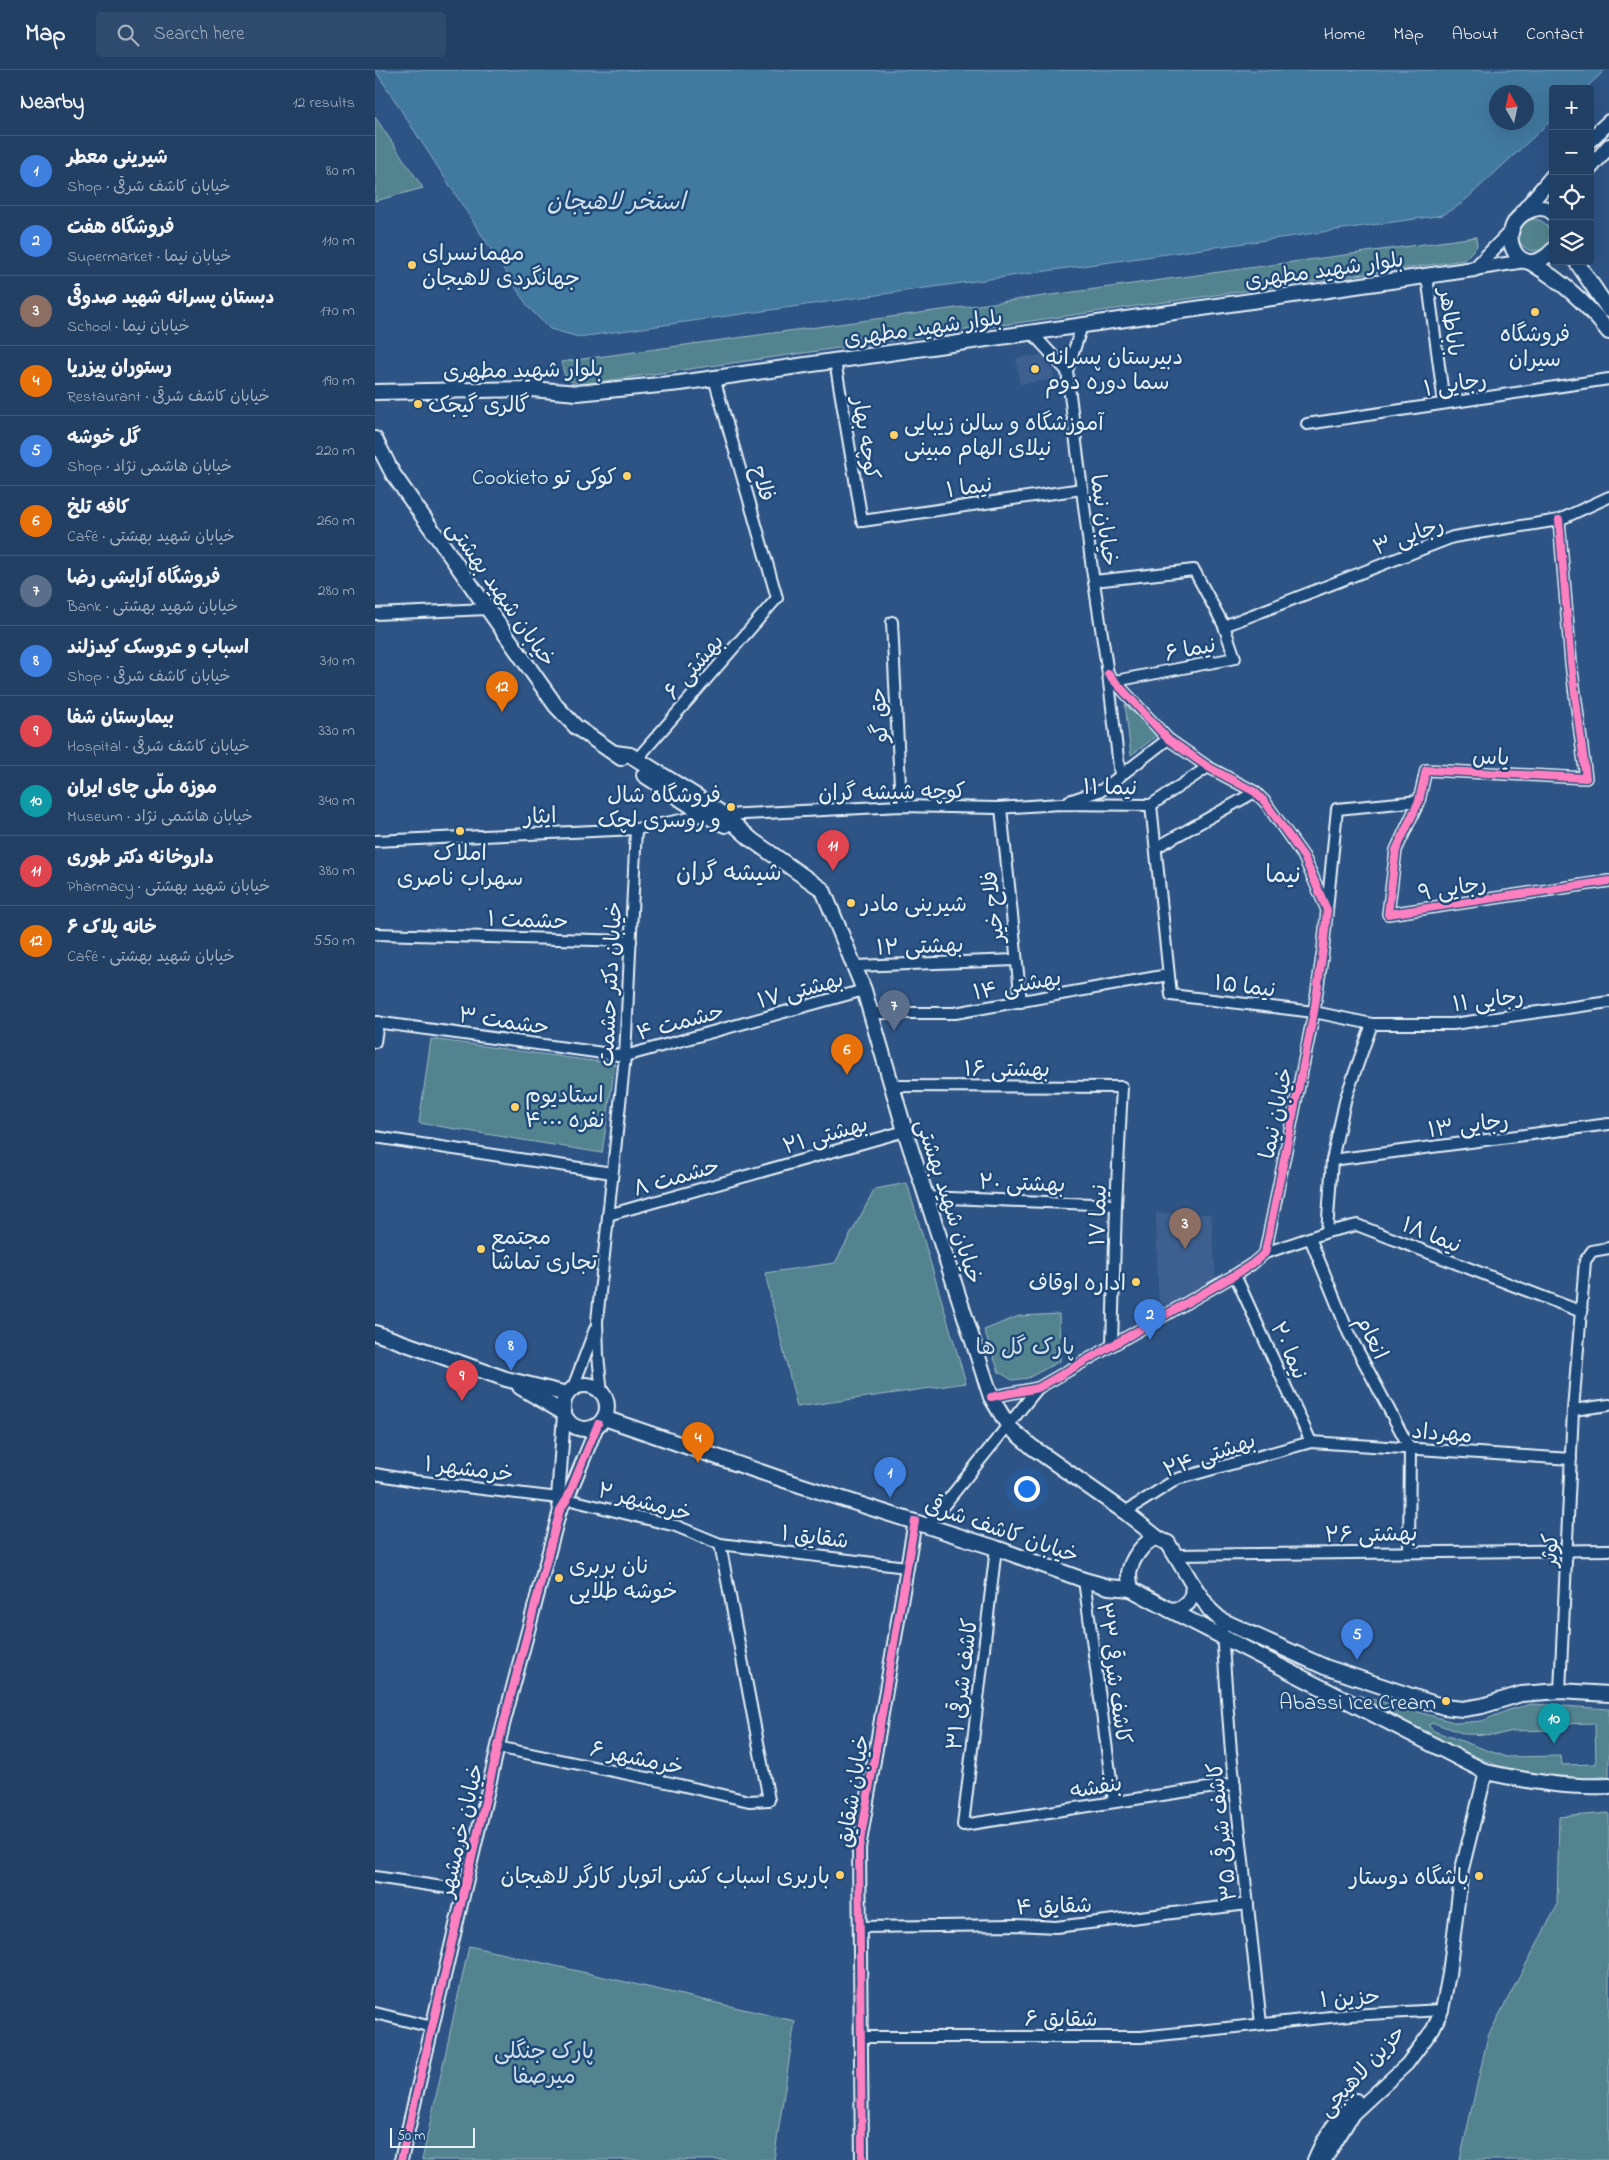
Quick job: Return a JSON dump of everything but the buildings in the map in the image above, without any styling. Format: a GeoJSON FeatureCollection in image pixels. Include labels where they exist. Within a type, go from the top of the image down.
{"type":"FeatureCollection","features":[{"type":"Feature","properties":{"kind":"main road"},"geometry":{"type":"LineString","coordinates":[[1594,136],[1609,122]]}},
{"type":"Feature","properties":{"kind":"main road"},"geometry":{"type":"LineString","coordinates":[[1594,163],[1609,146]]}},
{"type":"Feature","properties":{"kind":"main road"},"geometry":{"type":"LineString","coordinates":[[1549,181],[1518,218],[1511,231],[1512,246],[1515,254],[1521,260],[1559,280],[1587,305],[1609,332]]}},
{"type":"Feature","properties":{"kind":"main road"},"geometry":{"type":"LineString","coordinates":[[1518,218],[1524,213],[1540,208],[1549,209]]}},
{"type":"Feature","properties":{"kind":"main road"},"geometry":{"type":"LineString","coordinates":[[1527,262],[1545,257],[1549,254]]}},
{"type":"Feature","properties":{"kind":"main road"},"geometry":{"type":"LineString","coordinates":[[1579,265],[1609,310]]}},
{"type":"Feature","properties":{"kind":"main road","name":"بلوار شهید مطهری"},"geometry":{"type":"LineString","coordinates":[[375,392],[531,389],[577,392],[715,378],[1033,334],[1474,269]]}},
{"type":"Feature","properties":{"kind":"main road","name":"خیابان شهید بهشتی"},"geometry":{"type":"LineString","coordinates":[[375,439],[393,474],[555,706],[577,727],[615,752],[626,763],[705,815],[753,840]]}},
{"type":"Feature","properties":{"kind":"main road","name":"خیابان شهید بهشتی"},"geometry":{"type":"LineString","coordinates":[[615,752],[630,755],[637,759],[724,815],[753,840],[823,890],[864,990],[905,1131],[991,1397],[1009,1426],[1032,1447],[1125,1512],[1159,1539]]}},
{"type":"Feature","properties":{"kind":"main road"},"geometry":{"type":"LineString","coordinates":[[375,1333],[506,1379],[570,1392]]}},
{"type":"Feature","properties":{"kind":"main road"},"geometry":{"type":"LineString","coordinates":[[506,1379],[564,1414],[573,1426],[579,1428],[586,1429],[601,1421],[606,1402],[603,1394],[592,1386],[578,1386],[564,1400],[564,1414]]}},
{"type":"Feature","properties":{"kind":"main road","name":"خیابان کاشف شرقی"},"geometry":{"type":"LineString","coordinates":[[601,1421],[921,1523],[1084,1580],[1109,1587],[1131,1589]]}},
{"type":"Feature","properties":{"kind":"main road"},"geometry":{"type":"LineString","coordinates":[[1609,1694],[1561,1691],[1521,1694],[1482,1706],[1463,1709],[1444,1707],[1325,1667],[1221,1620],[1210,1610],[1168,1544],[1159,1539],[1149,1540],[1138,1553],[1129,1571],[1131,1589],[1486,1772],[1538,1784],[1590,1787],[1609,1786]]}},
{"type":"Feature","properties":{"kind":"main road"},"geometry":{"type":"LineString","coordinates":[[1170,1610],[1180,1609],[1188,1603],[1192,1595],[1193,1585]]}},
{"type":"Feature","properties":{"kind":"street"},"geometry":{"type":"LineString","coordinates":[[1474,269],[1511,231]]}},
{"type":"Feature","properties":{"kind":"street"},"geometry":{"type":"LineString","coordinates":[[1474,269],[1527,262]]}},
{"type":"Feature","properties":{"kind":"street","name":"باباطاهر"},"geometry":{"type":"LineString","coordinates":[[1427,276],[1444,404]]}},
{"type":"Feature","properties":{"kind":"street","name":"خیابان نیما"},"geometry":{"type":"LineString","coordinates":[[1082,326],[1067,371],[1094,581],[1112,678],[1120,775]]}},
{"type":"Feature","properties":{"kind":"street"},"geometry":{"type":"LineString","coordinates":[[1033,334],[1067,371]]}},
{"type":"Feature","properties":{"kind":"street","name":"کوچه بهار"},"geometry":{"type":"LineString","coordinates":[[835,361],[862,521]]}},
{"type":"Feature","properties":{"kind":"street","name":"فلاح"},"geometry":{"type":"LineString","coordinates":[[715,378],[777,598]]}},
{"type":"Feature","properties":{"kind":"street","name":"رجایی ۱"},"geometry":{"type":"LineString","coordinates":[[1307,424],[1609,378]]}},
{"type":"Feature","properties":{"kind":"street","name":"نیما ۱"},"geometry":{"type":"LineString","coordinates":[[862,521],[1082,489]]}},
{"type":"Feature","properties":{"kind":"street","name":"رجایی ۳"},"geometry":{"type":"LineString","coordinates":[[1224,626],[1453,537],[1559,520],[1609,497]]}},
{"type":"Feature","properties":{"kind":"street","name":"یاس"},"geometry":{"type":"LineString","coordinates":[[1419,801],[1426,770],[1585,778],[1570,654],[1559,520]]}},
{"type":"Feature","properties":{"kind":"street","name":"نیما ۶"},"geometry":{"type":"LineString","coordinates":[[1094,581],[1194,570],[1224,626],[1235,658],[1112,678]]}},
{"type":"Feature","properties":{"kind":"street","name":"بهشتی ۶"},"geometry":{"type":"LineString","coordinates":[[637,759],[777,598]]}},
{"type":"Feature","properties":{"kind":"street"},"geometry":{"type":"LineString","coordinates":[[375,614],[487,610]]}},
{"type":"Feature","properties":{"kind":"street","name":"حق گو"},"geometry":{"type":"LineString","coordinates":[[892,622],[901,806]]}},
{"type":"Feature","properties":{"kind":"street","name":"خیابان نیما"},"geometry":{"type":"LineString","coordinates":[[1112,678],[1168,739],[1207,767],[1255,792],[1273,812],[1304,858],[1327,910],[1314,1012],[1265,1253]]}},
{"type":"Feature","properties":{"kind":"street"},"geometry":{"type":"LineString","coordinates":[[1061,804],[1102,790],[1168,739]]}},
{"type":"Feature","properties":{"kind":"street","name":"نیما ۱۱"},"geometry":{"type":"LineString","coordinates":[[1061,804],[1151,805],[1207,767]]}},
{"type":"Feature","properties":{"kind":"street"},"geometry":{"type":"LineString","coordinates":[[1157,847],[1255,792]]}},
{"type":"Feature","properties":{"kind":"street"},"geometry":{"type":"LineString","coordinates":[[1327,910],[1337,809],[1419,801]]}},
{"type":"Feature","properties":{"kind":"street","name":"رجایی ۹"},"geometry":{"type":"LineString","coordinates":[[1419,801],[1396,850],[1388,914],[1609,881]]}},
{"type":"Feature","properties":{"kind":"street","name":"کوچه شیشه گران"},"geometry":{"type":"LineString","coordinates":[[724,815],[901,806],[1001,808],[1061,804]]}},
{"type":"Feature","properties":{"kind":"street"},"geometry":{"type":"LineString","coordinates":[[1151,805],[1157,847],[1168,974]]}},
{"type":"Feature","properties":{"kind":"street","name":"فلاح خیر"},"geometry":{"type":"LineString","coordinates":[[1001,808],[1021,1002]]}},
{"type":"Feature","properties":{"kind":"street","name":"ایثار"},"geometry":{"type":"LineString","coordinates":[[375,841],[636,829],[705,815]]}},
{"type":"Feature","properties":{"kind":"street","name":"خیابان دکتر حشمت"},"geometry":{"type":"LineString","coordinates":[[597,1321],[625,1056],[636,829]]}},
{"type":"Feature","properties":{"kind":"street","name":"حشمت ۱"},"geometry":{"type":"LineString","coordinates":[[375,934],[631,941]]}},
{"type":"Feature","properties":{"kind":"street","name":"بهشتی ۱۲"},"geometry":{"type":"LineString","coordinates":[[855,966],[1016,960]]}},
{"type":"Feature","properties":{"kind":"street","name":"نیما ۱۵"},"geometry":{"type":"LineString","coordinates":[[1168,974],[1171,995],[1314,1012],[1372,1024]]}},
{"type":"Feature","properties":{"kind":"street","name":"بهشتی ۱۴"},"geometry":{"type":"LineString","coordinates":[[871,1013],[955,1013],[1168,974]]}},
{"type":"Feature","properties":{"kind":"street","name":"بهشتی ۱۷"},"geometry":{"type":"LineString","coordinates":[[745,1023],[864,990]]}},
{"type":"Feature","properties":{"kind":"street","name":"رجایی ۱۱"},"geometry":{"type":"LineString","coordinates":[[1372,1024],[1453,1024],[1609,1002]]}},
{"type":"Feature","properties":{"kind":"street"},"geometry":{"type":"LineString","coordinates":[[375,1042],[377,1022]]}},
{"type":"Feature","properties":{"kind":"street","name":"حشمت ۳"},"geometry":{"type":"LineString","coordinates":[[377,1022],[625,1056]]}},
{"type":"Feature","properties":{"kind":"street","name":"حشمت ۴"},"geometry":{"type":"LineString","coordinates":[[625,1056],[745,1023]]}},
{"type":"Feature","properties":{"kind":"street"},"geometry":{"type":"LineString","coordinates":[[1327,1232],[1332,1160],[1346,1097],[1372,1024]]}},
{"type":"Feature","properties":{"kind":"street","name":"بهشتی ۱۶"},"geometry":{"type":"LineString","coordinates":[[893,1086],[1122,1087]]}},
{"type":"Feature","properties":{"kind":"street","name":"نیما ۱۷"},"geometry":{"type":"LineString","coordinates":[[1112,1345],[1122,1087]]}},
{"type":"Feature","properties":{"kind":"street","name":"رجایی ۱۳"},"geometry":{"type":"LineString","coordinates":[[1332,1160],[1609,1124]]}},
{"type":"Feature","properties":{"kind":"street","name":"بهشتی ۲۱"},"geometry":{"type":"LineString","coordinates":[[755,1173],[905,1131]]}},
{"type":"Feature","properties":{"kind":"street"},"geometry":{"type":"LineString","coordinates":[[375,1137],[613,1173]]}},
{"type":"Feature","properties":{"kind":"street","name":"حشمت ۸"},"geometry":{"type":"LineString","coordinates":[[608,1215],[755,1173]]}},
{"type":"Feature","properties":{"kind":"street","name":"بهشتی ۲۰"},"geometry":{"type":"LineString","coordinates":[[926,1197],[1116,1204]]}},
{"type":"Feature","properties":{"kind":"street","name":"نیما ۱۸"},"geometry":{"type":"LineString","coordinates":[[1265,1253],[1327,1232],[1357,1225],[1582,1312]]}},
{"type":"Feature","properties":{"kind":"street","name":"انعام"},"geometry":{"type":"LineString","coordinates":[[1310,1238],[1349,1334],[1410,1449]]}},
{"type":"Feature","properties":{"kind":"street","name":"کوثر"},"geometry":{"type":"LineString","coordinates":[[1561,1691],[1573,1410],[1585,1262],[1592,1251],[1609,1248]]}},
{"type":"Feature","properties":{"kind":"street"},"geometry":{"type":"LineString","coordinates":[[991,1397],[1039,1388],[1235,1275],[1265,1253]]}},
{"type":"Feature","properties":{"kind":"street","name":"نیما ۲۰"},"geometry":{"type":"LineString","coordinates":[[1235,1275],[1311,1442]]}},
{"type":"Feature","properties":{"kind":"street"},"geometry":{"type":"LineString","coordinates":[[570,1392],[586,1356],[597,1321]]}},
{"type":"Feature","properties":{"kind":"street"},"geometry":{"type":"LineString","coordinates":[[597,1321],[598,1355],[603,1394]]}},
{"type":"Feature","properties":{"kind":"street"},"geometry":{"type":"LineString","coordinates":[[921,1523],[1009,1426],[1039,1388]]}},
{"type":"Feature","properties":{"kind":"street"},"geometry":{"type":"LineString","coordinates":[[1573,1410],[1609,1406]]}},
{"type":"Feature","properties":{"kind":"street"},"geometry":{"type":"LineString","coordinates":[[562,1503],[564,1414]]}},
{"type":"Feature","properties":{"kind":"street"},"geometry":{"type":"LineString","coordinates":[[562,1503],[601,1421]]}},
{"type":"Feature","properties":{"kind":"street","name":"مهرداد"},"geometry":{"type":"LineString","coordinates":[[1311,1442],[1571,1459]]}},
{"type":"Feature","properties":{"kind":"street","name":"بهشتی ۲۴"},"geometry":{"type":"LineString","coordinates":[[1125,1512],[1177,1479],[1311,1442]]}},
{"type":"Feature","properties":{"kind":"street"},"geometry":{"type":"LineString","coordinates":[[1409,1552],[1410,1449]]}},
{"type":"Feature","properties":{"kind":"street","name":"خرمشهر ۱"},"geometry":{"type":"LineString","coordinates":[[375,1474],[562,1503]]}},
{"type":"Feature","properties":{"kind":"street","name":"خرمشهر ۲"},"geometry":{"type":"LineString","coordinates":[[562,1503],[676,1526],[720,1544]]}},
{"type":"Feature","properties":{"kind":"street","name":"خیابان خرمشهر"},"geometry":{"type":"LineString","coordinates":[[401,2160],[497,1746],[562,1503]]}},
{"type":"Feature","properties":{"kind":"street","name":"خیابان شقایق"},"geometry":{"type":"LineString","coordinates":[[861,2160],[859,1848],[906,1567],[921,1523]]}},
{"type":"Feature","properties":{"kind":"street","name":"شقایق ۱"},"geometry":{"type":"LineString","coordinates":[[720,1544],[906,1567]]}},
{"type":"Feature","properties":{"kind":"street","name":"خرمشهر ۶"},"geometry":{"type":"LineString","coordinates":[[497,1746],[749,1801],[769,1800],[720,1544]]}},
{"type":"Feature","properties":{"kind":"street","name":"کاشف شرقی ۳۱"},"geometry":{"type":"LineString","coordinates":[[963,1825],[996,1548]]}},
{"type":"Feature","properties":{"kind":"street","name":"بهشتی ۲۶"},"geometry":{"type":"LineString","coordinates":[[1175,1555],[1609,1550]]}},
{"type":"Feature","properties":{"kind":"street","name":"کاشف شرقی ۳۳"},"geometry":{"type":"LineString","coordinates":[[1084,1580],[1114,1802]]}},
{"type":"Feature","properties":{"kind":"street","name":"کاشف شرقی ۳۵"},"geometry":{"type":"LineString","coordinates":[[1221,1620],[1235,1784],[1261,2024]]}},
{"type":"Feature","properties":{"kind":"street","name":"حزین لاهیجی"},"geometry":{"type":"LineString","coordinates":[[1325,2160],[1353,2114],[1407,2064],[1433,2030],[1441,2010],[1449,1974],[1462,1869],[1486,1772]]}},
{"type":"Feature","properties":{"kind":"street","name":"بنفشه"},"geometry":{"type":"LineString","coordinates":[[963,1825],[1235,1784]]}},
{"type":"Feature","properties":{"kind":"street"},"geometry":{"type":"LineString","coordinates":[[375,1877],[463,1890]]}},
{"type":"Feature","properties":{"kind":"street","name":"شقایق ۴"},"geometry":{"type":"LineString","coordinates":[[860,1927],[1016,1925],[1056,1927],[1248,1904]]}},
{"type":"Feature","properties":{"kind":"street","name":"حزین لاهیجی"},"geometry":{"type":"LineString","coordinates":[[1314,2160],[1321,2145],[1346,2109],[1407,2054],[1441,2010]]}},
{"type":"Feature","properties":{"kind":"street","name":"حزین ۱"},"geometry":{"type":"LineString","coordinates":[[1261,2024],[1350,2015],[1441,2010]]}},
{"type":"Feature","properties":{"kind":"street"},"geometry":{"type":"LineString","coordinates":[[375,2013],[432,2026]]}},
{"type":"Feature","properties":{"kind":"street","name":"شقایق ۶"},"geometry":{"type":"LineString","coordinates":[[861,2037],[1141,2037],[1261,2024]]}},
{"type":"Feature","properties":{"kind":"shaded area","name":"دبیرستان پسرانه سما دوره دوم"},"geometry":{"type":"Polygon","coordinates":[[[1040,355],[1048,359],[1055,379],[1020,384],[1016,358],[1040,355]]]}},
{"type":"Feature","properties":{"kind":"shaded area"},"geometry":{"type":"Polygon","coordinates":[[[1156,1213],[1211,1214],[1216,1283],[1159,1316],[1156,1213]]]}},
{"type":"Feature","properties":{"kind":"green space"},"geometry":{"type":"Polygon","coordinates":[[[375,117],[423,188],[375,201],[375,117]]]}},
{"type":"Feature","properties":{"kind":"green space"},"geometry":{"type":"Polygon","coordinates":[[[1534,219],[1546,223],[1549,229],[1549,241],[1546,247],[1534,251],[1522,247],[1518,235],[1522,223],[1534,219]]]}},
{"type":"Feature","properties":{"kind":"green space"},"geometry":{"type":"Polygon","coordinates":[[[1476,237],[1477,246],[1464,260],[583,384],[566,380],[561,362],[1476,237]]]}},
{"type":"Feature","properties":{"kind":"green space"},"geometry":{"type":"Polygon","coordinates":[[[1125,704],[1157,736],[1131,755],[1125,704]]]}},
{"type":"Feature","properties":{"kind":"green space","name":"استادیوم ۴۰۰۰ نفره"},"geometry":{"type":"Polygon","coordinates":[[[431,1039],[615,1064],[602,1153],[419,1123],[431,1039]]]}},
{"type":"Feature","properties":{"kind":"green space"},"geometry":{"type":"Polygon","coordinates":[[[907,1183],[966,1383],[797,1407],[765,1273],[835,1263],[875,1189],[907,1183]]]}},
{"type":"Feature","properties":{"kind":"green space","name":"پارک گل ها"},"geometry":{"type":"Polygon","coordinates":[[[1059,1314],[1060,1361],[1028,1378],[1012,1380],[999,1372],[984,1330],[1019,1316],[1059,1314]]]}},
{"type":"Feature","properties":{"kind":"green space"},"geometry":{"type":"Polygon","coordinates":[[[1358,1695],[1457,1723],[1482,1721],[1509,1710],[1532,1704],[1609,1709],[1609,1776],[1560,1779],[1544,1778],[1519,1772],[1471,1755],[1448,1744],[1358,1695]],[[1434,1723],[1428,1725],[1434,1731],[1506,1757],[1561,1756],[1562,1765],[1596,1764],[1595,1723],[1559,1724],[1559,1730],[1513,1731],[1496,1735],[1465,1734],[1434,1723]]]}},
{"type":"Feature","properties":{"kind":"green space"},"geometry":{"type":"Polygon","coordinates":[[[1609,1813],[1609,2160],[1460,2160],[1488,2036],[1557,1906],[1559,1817],[1609,1813]]]}},
{"type":"Feature","properties":{"kind":"green space","name":"پارک جنگلی میرصفا"},"geometry":{"type":"Polygon","coordinates":[[[469,1946],[795,2021],[774,2160],[422,2160],[469,1946]]]}},
{"type":"Feature","properties":{"kind":"water","name":"استخر لاهیجان"},"geometry":{"type":"Polygon","coordinates":[[[375,70],[1605,70],[1589,85],[1549,85],[1549,123],[1461,204],[1443,215],[579,337],[550,329],[529,308],[375,70]]]}},
{"type":"Feature","properties":{"kind":"cycle path"},"geometry":{"type":"LineString","coordinates":[[1559,520],[1571,663],[1586,778],[1426,770],[1419,801],[1396,850],[1388,914],[1609,881]]}},
{"type":"Feature","properties":{"kind":"cycle path"},"geometry":{"type":"LineString","coordinates":[[991,1397],[1038,1388],[1235,1275],[1265,1253],[1314,1012],[1327,910],[1304,857],[1265,802],[1255,792],[1208,767],[1168,739],[1108,674]]}},
{"type":"Feature","properties":{"kind":"cycle path"},"geometry":{"type":"LineString","coordinates":[[401,2160],[503,1725],[560,1510],[567,1499],[598,1424]]}},
{"type":"Feature","properties":{"kind":"cycle path"},"geometry":{"type":"LineString","coordinates":[[862,2160],[859,1848],[915,1521]]}},
{"type":"Feature","properties":{"kind":"place","name":"مهمانسرای جهانگردی لاهیجان"},"geometry":{"type":"Point","coordinates":[412,265]}},
{"type":"Feature","properties":{"kind":"place","name":"فروشگاه سیران"},"geometry":{"type":"Point","coordinates":[1535,312]}},
{"type":"Feature","properties":{"kind":"place","name":"دبیرستان پسرانه سما دوره دوم"},"geometry":{"type":"Point","coordinates":[1035,369]}},
{"type":"Feature","properties":{"kind":"place","name":"گالری گیجک"},"geometry":{"type":"Point","coordinates":[418,404]}},
{"type":"Feature","properties":{"kind":"place","name":"آموزشگاه و سالن زیبایی نیلای الهام مبینی"},"geometry":{"type":"Point","coordinates":[894,435]}},
{"type":"Feature","properties":{"kind":"place","name":"Cookieto کوکی تو"},"geometry":{"type":"Point","coordinates":[627,476]}},
{"type":"Feature","properties":{"kind":"place","name":"خانه پلاک ۶"},"geometry":{"type":"Point","coordinates":[502,712]}},
{"type":"Feature","properties":{"kind":"place","name":"فروشگاه شال و روسری لچک"},"geometry":{"type":"Point","coordinates":[731,807]}},
{"type":"Feature","properties":{"kind":"place","name":"املاک سهراب ناصری"},"geometry":{"type":"Point","coordinates":[460,831]}},
{"type":"Feature","properties":{"kind":"place","name":"داروخانه دکتر طوری"},"geometry":{"type":"Point","coordinates":[833,871]}},
{"type":"Feature","properties":{"kind":"place","name":"شیرینی مادر"},"geometry":{"type":"Point","coordinates":[851,903]}},
{"type":"Feature","properties":{"kind":"place","name":"فروشگاه آرایشی رضا"},"geometry":{"type":"Point","coordinates":[894,1031]}},
{"type":"Feature","properties":{"kind":"place","name":"کافه تلخ"},"geometry":{"type":"Point","coordinates":[847,1075]}},
{"type":"Feature","properties":{"kind":"place","name":"استادیوم ۴۰۰۰ نفره"},"geometry":{"type":"Point","coordinates":[515,1107]}},
{"type":"Feature","properties":{"kind":"place","name":"مجتمع تجاری تماشا"},"geometry":{"type":"Point","coordinates":[481,1249]}},
{"type":"Feature","properties":{"kind":"place","name":"دبستان پسرانه شهید صدوقی"},"geometry":{"type":"Point","coordinates":[1185,1249]}},
{"type":"Feature","properties":{"kind":"place","name":"اداره اوقاف"},"geometry":{"type":"Point","coordinates":[1136,1282]}},
{"type":"Feature","properties":{"kind":"place","name":"فروشگاه هفت"},"geometry":{"type":"Point","coordinates":[1150,1340]}},
{"type":"Feature","properties":{"kind":"place","name":"اسباب و عروسک کیدزلند"},"geometry":{"type":"Point","coordinates":[511,1371]}},
{"type":"Feature","properties":{"kind":"place","name":"بیمارستان شفا"},"geometry":{"type":"Point","coordinates":[462,1401]}},
{"type":"Feature","properties":{"kind":"place","name":"رستوران پیزریا"},"geometry":{"type":"Point","coordinates":[698,1463]}},
{"type":"Feature","properties":{"kind":"place","name":"شیرینی معطر"},"geometry":{"type":"Point","coordinates":[890,1498]}},
{"type":"Feature","properties":{"kind":"place","name":"نان بربری خوشه طلایی"},"geometry":{"type":"Point","coordinates":[559,1578]}},
{"type":"Feature","properties":{"kind":"place","name":"گل خوشه"},"geometry":{"type":"Point","coordinates":[1357,1660]}},
{"type":"Feature","properties":{"kind":"place","name":"Abassi Ice Cream"},"geometry":{"type":"Point","coordinates":[1446,1701]}},
{"type":"Feature","properties":{"kind":"place","name":"موزه ملّی چای ایران"},"geometry":{"type":"Point","coordinates":[1554,1744]}},
{"type":"Feature","properties":{"kind":"place","name":"باربری اسباب کشی اتوبار کارگر لاهیجان"},"geometry":{"type":"Point","coordinates":[840,1875]}},
{"type":"Feature","properties":{"kind":"place","name":"باشگاه دوستار"},"geometry":{"type":"Point","coordinates":[1479,1876]}},
{"type":"Feature","properties":{"kind":"district","name":"شیشه گران"},"geometry":{"type":"Point","coordinates":[729,872]}},
{"type":"Feature","properties":{"kind":"district","name":"نیما"},"geometry":{"type":"Point","coordinates":[1283,874]}}]}
